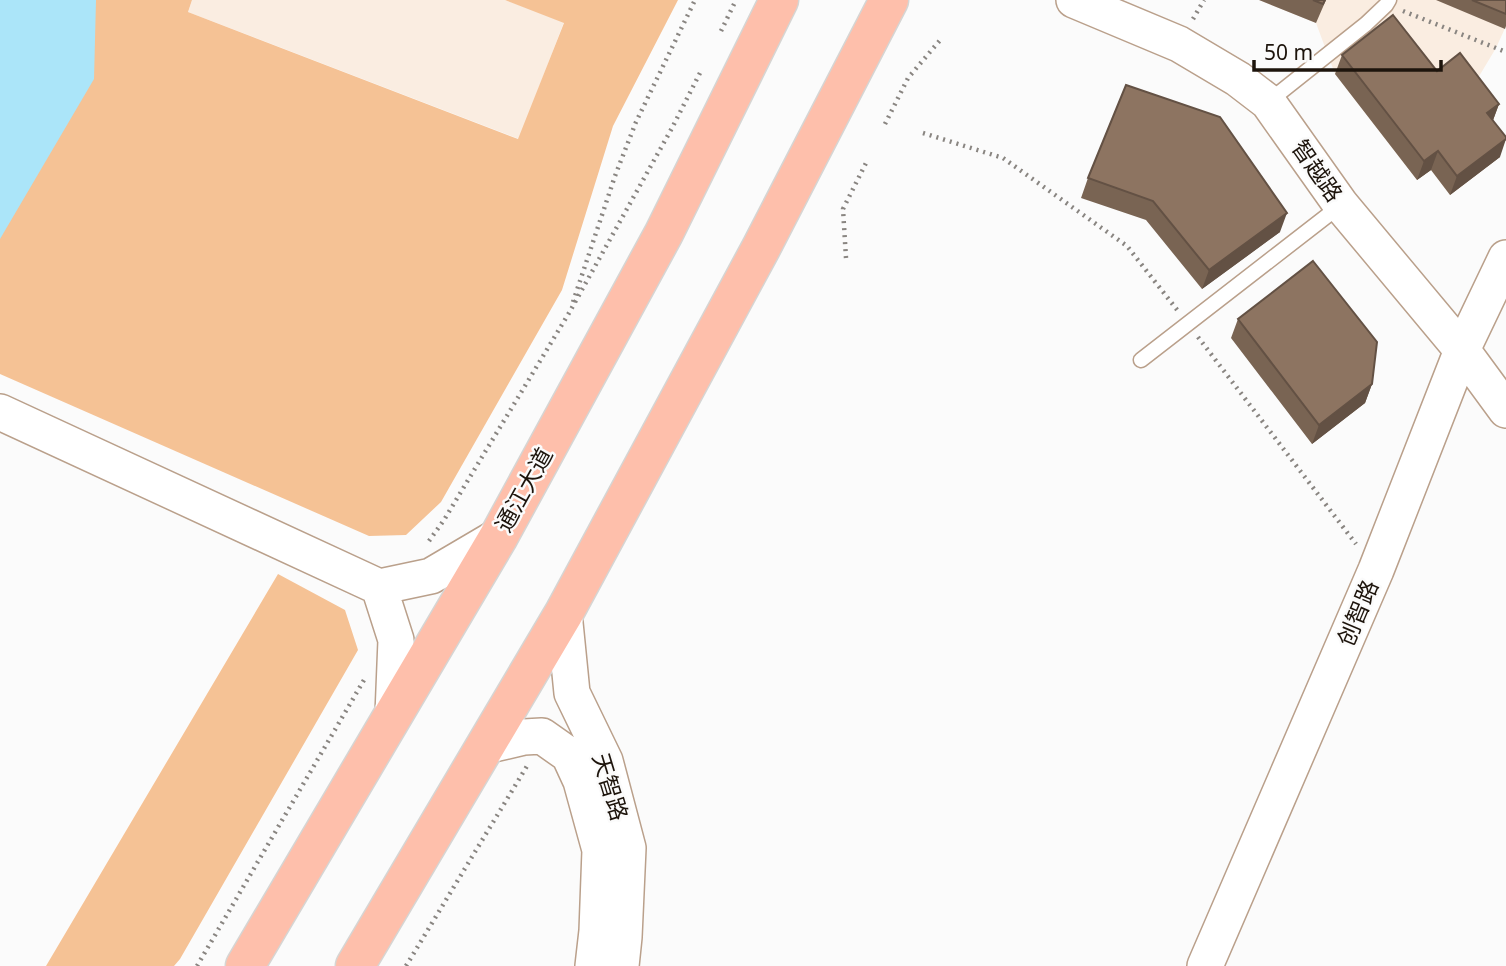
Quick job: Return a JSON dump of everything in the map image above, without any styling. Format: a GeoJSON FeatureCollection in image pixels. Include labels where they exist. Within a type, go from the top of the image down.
{"type":"FeatureCollection","features":[{"type":"Feature","properties":{"kind":"main road","name":"通江大道"},"geometry":{"type":"LineString","coordinates":[[245,966],[499,536],[664,233],[779,0]]}},
{"type":"Feature","properties":{"kind":"main road"},"geometry":{"type":"LineString","coordinates":[[355,966],[564,613],[761,248],[889,0]]}},
{"type":"Feature","properties":{"kind":"street","name":"智越路"},"geometry":{"type":"LineString","coordinates":[[1074,0],[1179,44],[1238,79],[1268,102],[1341,205],[1462,350],[1506,410]]}},
{"type":"Feature","properties":{"kind":"street","name":"创智路"},"geometry":{"type":"LineString","coordinates":[[1205,966],[1376,570],[1462,350],[1506,258]]}},
{"type":"Feature","properties":{"kind":"street"},"geometry":{"type":"LineString","coordinates":[[0,412],[379,587],[431,576],[499,536]]}},
{"type":"Feature","properties":{"kind":"street"},"geometry":{"type":"LineString","coordinates":[[379,587],[396,640],[393,714]]}},
{"type":"Feature","properties":{"kind":"street","name":"天智路"},"geometry":{"type":"LineString","coordinates":[[564,613],[572,693],[605,761],[628,848],[621,966]]}},
{"type":"Feature","properties":{"kind":"street"},"geometry":{"type":"LineString","coordinates":[[485,746],[542,736]]}},
{"type":"Feature","properties":{"kind":"street","name":"天智路"},"geometry":{"type":"LineString","coordinates":[[542,736],[569,755],[581,780],[600,850],[593,966]]}},
{"type":"Feature","properties":{"kind":"lane"},"geometry":{"type":"LineString","coordinates":[[1268,102],[1366,23],[1387,2]]}},
{"type":"Feature","properties":{"kind":"lane"},"geometry":{"type":"LineString","coordinates":[[1141,360],[1341,205]]}},
{"type":"Feature","properties":{"kind":"path"},"geometry":{"type":"LineString","coordinates":[[695,0],[636,122],[569,313],[700,73]]}},
{"type":"Feature","properties":{"kind":"path"},"geometry":{"type":"LineString","coordinates":[[721,31],[737,0]]}},
{"type":"Feature","properties":{"kind":"path"},"geometry":{"type":"LineString","coordinates":[[1387,2],[1506,52]]}},
{"type":"Feature","properties":{"kind":"path"},"geometry":{"type":"LineString","coordinates":[[885,124],[908,78],[941,39]]}},
{"type":"Feature","properties":{"kind":"path"},"geometry":{"type":"LineString","coordinates":[[923,133],[1003,158],[1128,246],[1376,570]]}},
{"type":"Feature","properties":{"kind":"path"},"geometry":{"type":"LineString","coordinates":[[846,258],[843,208],[866,163]]}},
{"type":"Feature","properties":{"kind":"path"},"geometry":{"type":"LineString","coordinates":[[406,966],[531,760],[542,736]]}},
{"type":"Feature","properties":{"kind":"shaded area"},"geometry":{"type":"Polygon","coordinates":[[[0,0],[192,0],[188,12],[518,139],[564,23],[505,0],[678,0],[613,126],[562,290],[441,502],[406,535],[369,536],[0,374],[0,0]]]}},
{"type":"Feature","properties":{"kind":"shaded area"},"geometry":{"type":"Polygon","coordinates":[[[192,0],[505,0],[564,22],[519,139],[188,12],[192,0]]]}},
{"type":"Feature","properties":{"kind":"shaded area"},"geometry":{"type":"Polygon","coordinates":[[[1259,0],[1506,0],[1506,26],[1469,93],[1500,157],[1450,195],[1431,170],[1417,180],[1335,74],[1316,23],[1259,0]]]}},
{"type":"Feature","properties":{"kind":"shaded area"},"geometry":{"type":"Polygon","coordinates":[[[278,574],[345,610],[358,650],[180,959],[174,966],[46,966],[278,574]]]}},
{"type":"Feature","properties":{"kind":"water"},"geometry":{"type":"Polygon","coordinates":[[[0,0],[96,0],[94,79],[0,239],[0,0]]]}},
{"type":"Feature","properties":{"kind":"building"},"geometry":{"type":"Polygon","coordinates":[[[1472,0],[1506,0],[1506,14],[1472,0]]]}},
{"type":"Feature","properties":{"kind":"building"},"geometry":{"type":"Polygon","coordinates":[[[1393,15],[1437,71],[1460,53],[1499,104],[1487,113],[1506,139],[1457,176],[1438,151],[1424,161],[1342,55],[1393,15]]]}},
{"type":"Feature","properties":{"kind":"building"},"geometry":{"type":"Polygon","coordinates":[[[1126,85],[1220,117],[1287,213],[1209,270],[1153,201],[1088,178],[1126,85]]]}},
{"type":"Feature","properties":{"kind":"building"},"geometry":{"type":"Polygon","coordinates":[[[1313,261],[1377,342],[1372,384],[1319,425],[1238,319],[1313,261]]]}}]}
